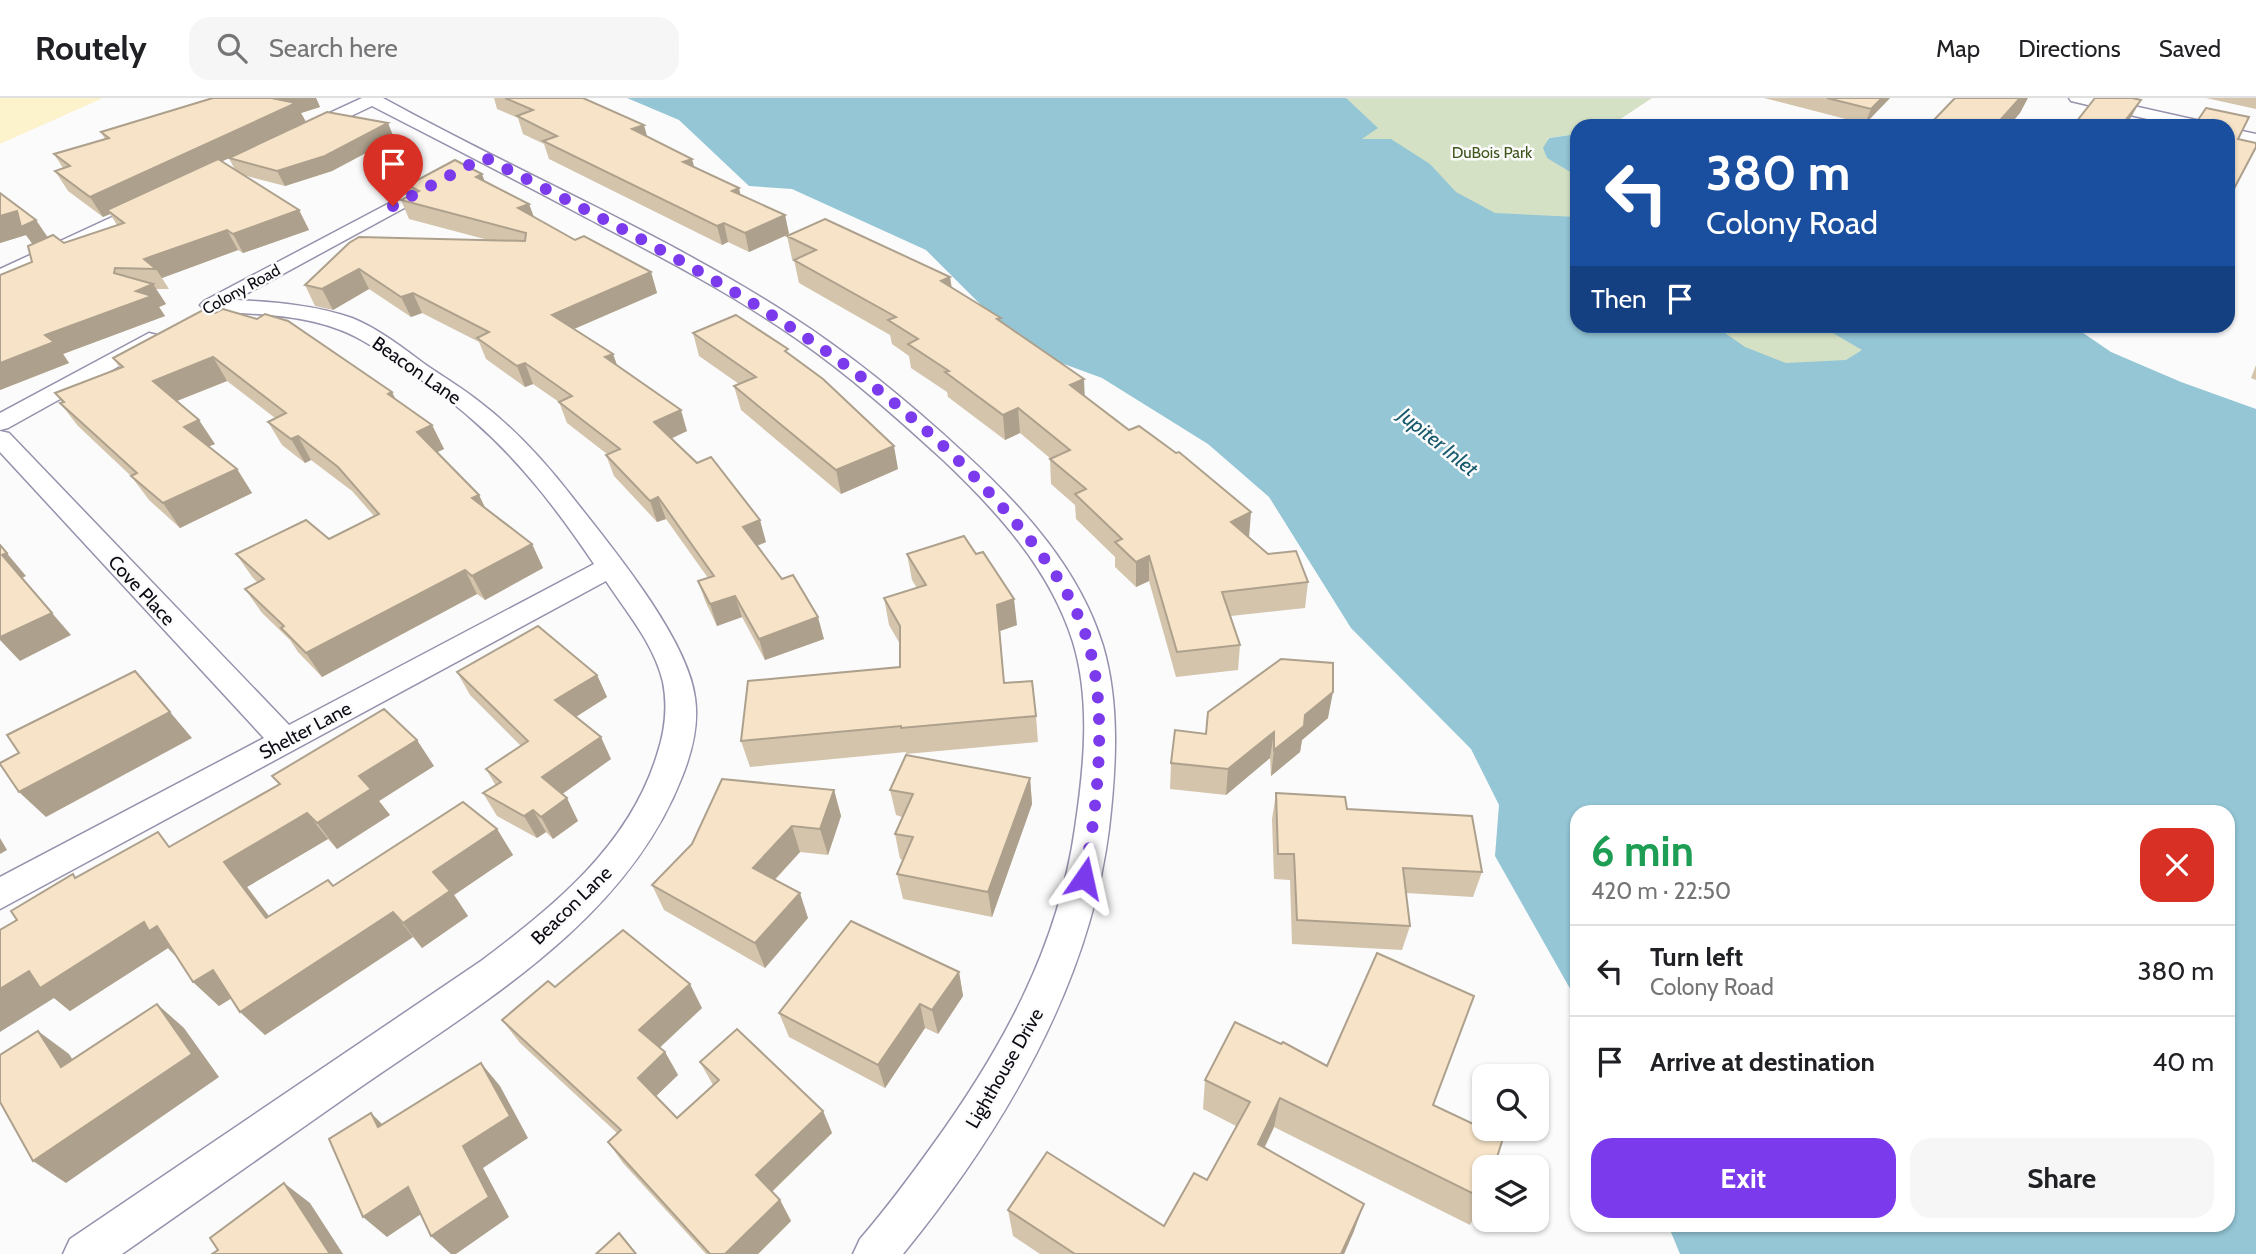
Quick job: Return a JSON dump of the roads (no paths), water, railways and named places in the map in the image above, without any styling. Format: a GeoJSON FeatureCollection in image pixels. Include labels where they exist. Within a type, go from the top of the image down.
{"type":"FeatureCollection","features":[{"type":"Feature","properties":{"kind":"street"},"geometry":{"type":"LineString","coordinates":[[2077,98],[2168,119]]}},
{"type":"Feature","properties":{"kind":"street"},"geometry":{"type":"LineString","coordinates":[[285,141],[374,99]]}},
{"type":"Feature","properties":{"kind":"street","name":"Lighthouse Drive"},"geometry":{"type":"LineString","coordinates":[[374,99],[464,168],[731,288],[806,336],[867,382],[985,486],[1054,570],[1078,615],[1086,637],[1096,689],[1098,746],[1094,825],[1078,904],[1035,1020],[976,1120],[898,1229],[875,1254]]}},
{"type":"Feature","properties":{"kind":"street"},"geometry":{"type":"LineString","coordinates":[[2235,134],[2256,139]]}},
{"type":"Feature","properties":{"kind":"street","name":"Colony Road"},"geometry":{"type":"LineString","coordinates":[[200,312],[464,168]]}},
{"type":"Feature","properties":{"kind":"street"},"geometry":{"type":"LineString","coordinates":[[0,277],[174,194]]}},
{"type":"Feature","properties":{"kind":"street","name":"Beacon Lane"},"geometry":{"type":"LineString","coordinates":[[85,1254],[494,973],[548,932],[612,867],[643,823],[665,781],[678,742],[681,721],[679,681],[673,663],[569,505],[526,457],[482,415],[360,330],[306,314],[200,312]]}},
{"type":"Feature","properties":{"kind":"street"},"geometry":{"type":"LineString","coordinates":[[0,423],[164,331]]}},
{"type":"Feature","properties":{"kind":"street","name":"Cove Place"},"geometry":{"type":"LineString","coordinates":[[0,438],[285,741]]}},
{"type":"Feature","properties":{"kind":"street","name":"Shelter Lane"},"geometry":{"type":"LineString","coordinates":[[0,894],[610,567]]}},
{"type":"Feature","properties":{"kind":"water","name":"Jupiter Inlet"},"geometry":{"type":"Polygon","coordinates":[[[627,98],[1346,98],[1378,128],[1362,139],[1391,139],[1430,164],[1456,192],[1495,213],[1570,217],[1570,333],[1725,333],[1745,347],[1786,363],[1846,360],[1862,350],[1833,333],[2083,333],[2111,352],[2181,382],[2256,409],[2256,1254],[1680,1254],[1671,1232],[2235,1232],[2235,805],[1570,805],[1570,989],[1495,856],[1499,805],[1471,749],[1351,628],[1269,497],[1208,444],[1102,378],[1026,350],[926,250],[792,189],[749,186],[679,120],[627,98]]]}},
{"type":"Feature","properties":{"kind":"water"},"geometry":{"type":"Polygon","coordinates":[[[1570,135],[1570,172],[1547,158],[1543,148],[1549,138],[1570,135]]]}},
{"type":"Feature","properties":{"kind":"park label","name":"DuBois Park"},"geometry":{"type":"Point","coordinates":[1492,152]}}]}
